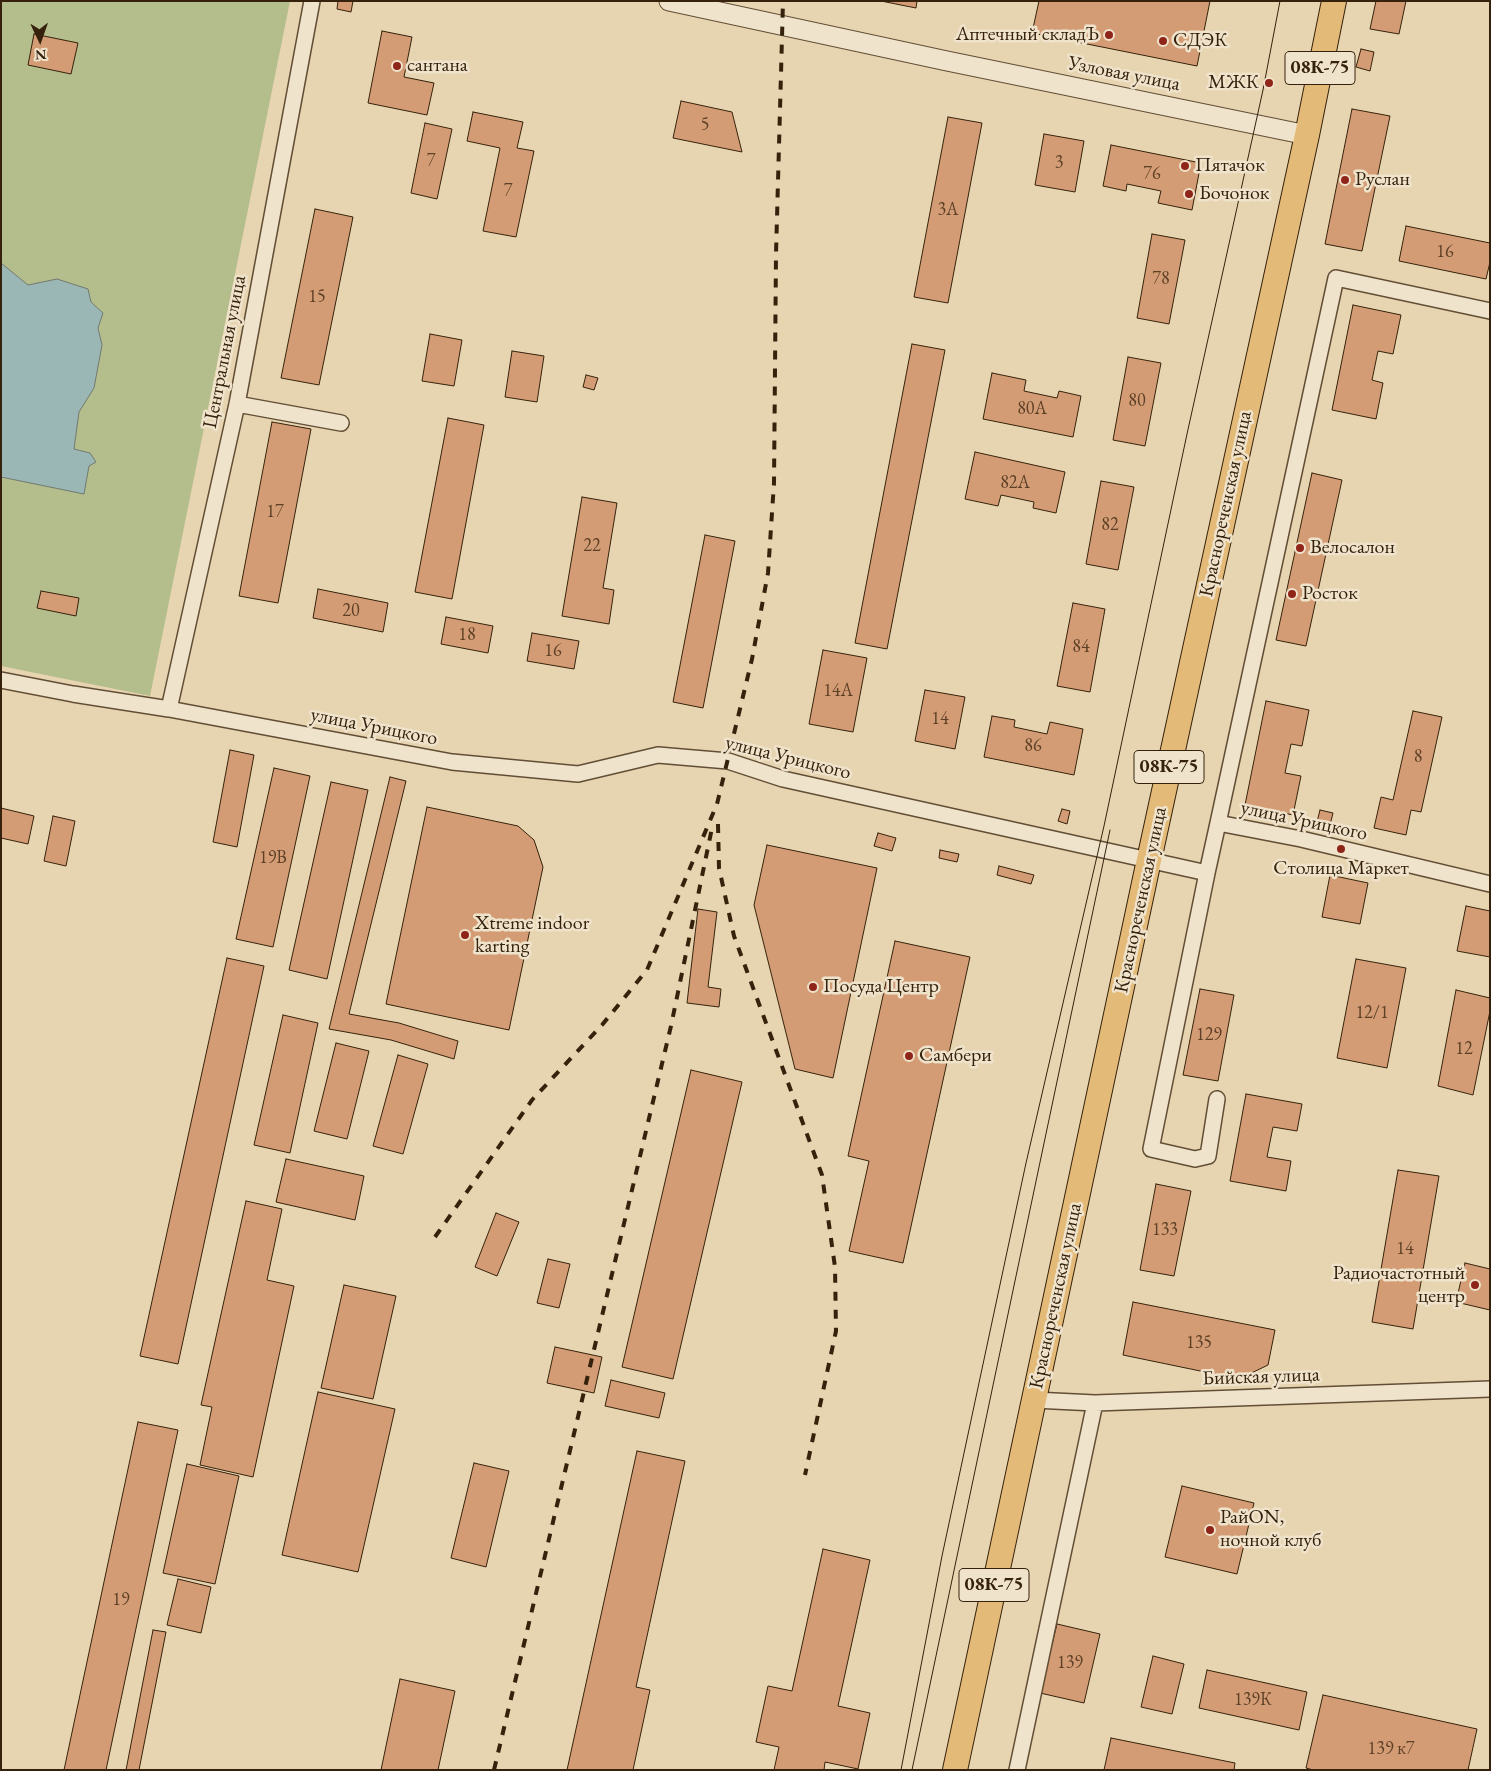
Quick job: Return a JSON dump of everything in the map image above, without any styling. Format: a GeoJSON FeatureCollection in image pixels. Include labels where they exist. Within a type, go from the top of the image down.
{"type":"FeatureCollection","features":[{"type":"Feature","properties":{"kind":"main road","name":"Краснореченская улица"},"geometry":{"type":"LineString","coordinates":[[955,1770],[1149,860],[1307,135],[1334,1]]}},
{"type":"Feature","properties":{"kind":"street","name":"Центральная улица"},"geometry":{"type":"LineString","coordinates":[[169,708],[237,404],[312,1]]}},
{"type":"Feature","properties":{"kind":"street","name":"Узловая улица"},"geometry":{"type":"LineString","coordinates":[[669,1],[959,64],[1307,135]]}},
{"type":"Feature","properties":{"kind":"street"},"geometry":{"type":"LineString","coordinates":[[1218,823],[1336,278],[1490,311]]}},
{"type":"Feature","properties":{"kind":"street"},"geometry":{"type":"LineString","coordinates":[[237,404],[341,423]]}},
{"type":"Feature","properties":{"kind":"street","name":"улица Урицкого"},"geometry":{"type":"LineString","coordinates":[[1,680],[73,694],[169,708],[452,762],[578,774],[658,755],[728,760],[783,778],[1208,873],[1218,823],[1301,840],[1490,884]]}},
{"type":"Feature","properties":{"kind":"street"},"geometry":{"type":"LineString","coordinates":[[1208,873],[1151,1149],[1195,1159],[1208,1156],[1217,1099]]}},
{"type":"Feature","properties":{"kind":"street","name":"Бийская улица"},"geometry":{"type":"LineString","coordinates":[[1034,1400],[1095,1403],[1490,1390]]}},
{"type":"Feature","properties":{"kind":"street"},"geometry":{"type":"LineString","coordinates":[[1017,1770],[1095,1403]]}},
{"type":"Feature","properties":{"kind":"green space"},"geometry":{"type":"Polygon","coordinates":[[[1,1],[290,1],[150,696],[1,666],[1,1]]]}},
{"type":"Feature","properties":{"kind":"water"},"geometry":{"type":"Polygon","coordinates":[[[1,263],[28,285],[57,279],[88,289],[91,302],[103,313],[98,328],[102,345],[94,388],[79,412],[74,449],[90,453],[96,462],[89,466],[84,494],[1,477],[1,263]]]}},
{"type":"Feature","properties":{"kind":"building"},"geometry":{"type":"Polygon","coordinates":[[[338,1],[353,1],[351,12],[337,9],[338,1]]]}},
{"type":"Feature","properties":{"kind":"building"},"geometry":{"type":"Polygon","coordinates":[[[881,1],[917,1],[916,8],[881,1]]]}},
{"type":"Feature","properties":{"kind":"building"},"geometry":{"type":"Polygon","coordinates":[[[1039,1],[1210,1],[1197,66],[1032,33],[1039,1]]]}},
{"type":"Feature","properties":{"kind":"building"},"geometry":{"type":"Polygon","coordinates":[[[1376,1],[1406,1],[1399,34],[1370,29],[1376,1]]]}},
{"type":"Feature","properties":{"kind":"building"},"geometry":{"type":"Polygon","coordinates":[[[382,31],[412,37],[404,77],[434,83],[427,115],[368,103],[382,31]]]}},
{"type":"Feature","properties":{"kind":"building"},"geometry":{"type":"Polygon","coordinates":[[[34,34],[78,43],[71,74],[28,65],[34,34]]]}},
{"type":"Feature","properties":{"kind":"building"},"geometry":{"type":"Polygon","coordinates":[[[1361,49],[1374,52],[1370,71],[1356,67],[1361,49]]]}},
{"type":"Feature","properties":{"kind":"building"},"geometry":{"type":"Polygon","coordinates":[[[681,101],[732,112],[742,152],[673,138],[681,101]]]}},
{"type":"Feature","properties":{"kind":"building"},"geometry":{"type":"Polygon","coordinates":[[[1352,109],[1390,116],[1362,251],[1325,244],[1352,109]]]}},
{"type":"Feature","properties":{"kind":"building"},"geometry":{"type":"Polygon","coordinates":[[[473,112],[523,122],[517,148],[534,151],[516,237],[483,231],[500,148],[467,141],[473,112]]]}},
{"type":"Feature","properties":{"kind":"building"},"geometry":{"type":"Polygon","coordinates":[[[948,117],[982,123],[948,303],[914,297],[948,117]]]}},
{"type":"Feature","properties":{"kind":"building"},"geometry":{"type":"Polygon","coordinates":[[[425,123],[452,129],[437,199],[411,193],[425,123]]]}},
{"type":"Feature","properties":{"kind":"building"},"geometry":{"type":"Polygon","coordinates":[[[1044,134],[1084,141],[1075,192],[1035,185],[1044,134]]]}},
{"type":"Feature","properties":{"kind":"building"},"geometry":{"type":"Polygon","coordinates":[[[1111,145],[1201,163],[1192,210],[1158,203],[1161,191],[1127,184],[1126,191],[1103,186],[1111,145]]]}},
{"type":"Feature","properties":{"kind":"building"},"geometry":{"type":"Polygon","coordinates":[[[315,209],[353,217],[319,385],[281,378],[315,209]]]}},
{"type":"Feature","properties":{"kind":"building"},"geometry":{"type":"Polygon","coordinates":[[[1406,226],[1490,243],[1490,262],[1486,279],[1399,261],[1406,226]]]}},
{"type":"Feature","properties":{"kind":"building"},"geometry":{"type":"Polygon","coordinates":[[[1152,234],[1185,240],[1169,324],[1137,318],[1152,234]]]}},
{"type":"Feature","properties":{"kind":"building"},"geometry":{"type":"Polygon","coordinates":[[[1353,305],[1401,315],[1393,354],[1378,351],[1372,380],[1383,383],[1376,419],[1332,410],[1353,305]]]}},
{"type":"Feature","properties":{"kind":"building"},"geometry":{"type":"Polygon","coordinates":[[[430,334],[462,340],[454,386],[422,381],[430,334]]]}},
{"type":"Feature","properties":{"kind":"building"},"geometry":{"type":"Polygon","coordinates":[[[912,344],[945,350],[887,649],[855,643],[912,344]]]}},
{"type":"Feature","properties":{"kind":"building"},"geometry":{"type":"Polygon","coordinates":[[[512,351],[544,356],[537,402],[505,397],[512,351]]]}},
{"type":"Feature","properties":{"kind":"building"},"geometry":{"type":"Polygon","coordinates":[[[1128,357],[1161,363],[1145,446],[1113,440],[1128,357]]]}},
{"type":"Feature","properties":{"kind":"building"},"geometry":{"type":"Polygon","coordinates":[[[992,373],[1026,380],[1024,391],[1057,398],[1059,391],[1081,396],[1073,437],[983,419],[992,373]]]}},
{"type":"Feature","properties":{"kind":"building"},"geometry":{"type":"Polygon","coordinates":[[[586,375],[598,378],[594,390],[583,387],[586,375]]]}},
{"type":"Feature","properties":{"kind":"building"},"geometry":{"type":"Polygon","coordinates":[[[448,418],[484,425],[452,599],[415,592],[448,418]]]}},
{"type":"Feature","properties":{"kind":"building"},"geometry":{"type":"Polygon","coordinates":[[[272,422],[311,429],[278,603],[239,596],[272,422]]]}},
{"type":"Feature","properties":{"kind":"building"},"geometry":{"type":"Polygon","coordinates":[[[975,452],[1065,472],[1056,513],[1033,508],[1034,502],[1001,495],[998,506],[965,499],[975,452]]]}},
{"type":"Feature","properties":{"kind":"building"},"geometry":{"type":"Polygon","coordinates":[[[1312,473],[1342,480],[1306,646],[1276,640],[1312,473]]]}},
{"type":"Feature","properties":{"kind":"building"},"geometry":{"type":"Polygon","coordinates":[[[1101,481],[1134,487],[1118,570],[1086,564],[1101,481]]]}},
{"type":"Feature","properties":{"kind":"building"},"geometry":{"type":"Polygon","coordinates":[[[582,497],[617,503],[603,588],[614,590],[609,624],[562,616],[582,497]]]}},
{"type":"Feature","properties":{"kind":"building"},"geometry":{"type":"Polygon","coordinates":[[[705,535],[735,541],[703,708],[673,702],[705,535]]]}},
{"type":"Feature","properties":{"kind":"building"},"geometry":{"type":"Polygon","coordinates":[[[318,589],[388,603],[383,632],[313,618],[318,589]]]}},
{"type":"Feature","properties":{"kind":"building"},"geometry":{"type":"Polygon","coordinates":[[[41,591],[79,598],[76,616],[37,608],[41,591]]]}},
{"type":"Feature","properties":{"kind":"building"},"geometry":{"type":"Polygon","coordinates":[[[1073,603],[1105,609],[1090,692],[1057,686],[1073,603]]]}},
{"type":"Feature","properties":{"kind":"building"},"geometry":{"type":"Polygon","coordinates":[[[446,617],[493,626],[488,653],[441,644],[446,617]]]}},
{"type":"Feature","properties":{"kind":"building"},"geometry":{"type":"Polygon","coordinates":[[[532,633],[579,641],[574,669],[527,661],[532,633]]]}},
{"type":"Feature","properties":{"kind":"building"},"geometry":{"type":"Polygon","coordinates":[[[823,650],[867,658],[853,732],[809,724],[823,650]]]}},
{"type":"Feature","properties":{"kind":"building"},"geometry":{"type":"Polygon","coordinates":[[[925,690],[965,697],[955,749],[915,741],[925,690]]]}},
{"type":"Feature","properties":{"kind":"building"},"geometry":{"type":"Polygon","coordinates":[[[1266,701],[1309,710],[1302,746],[1291,744],[1285,773],[1301,776],[1293,815],[1245,805],[1266,701]]]}},
{"type":"Feature","properties":{"kind":"building"},"geometry":{"type":"Polygon","coordinates":[[[1413,711],[1442,717],[1421,812],[1411,810],[1406,835],[1374,828],[1381,797],[1393,800],[1413,711]]]}},
{"type":"Feature","properties":{"kind":"building"},"geometry":{"type":"Polygon","coordinates":[[[992,716],[1015,720],[1014,727],[1047,734],[1050,722],[1083,729],[1074,775],[984,757],[992,716]]]}},
{"type":"Feature","properties":{"kind":"building"},"geometry":{"type":"Polygon","coordinates":[[[230,750],[254,755],[237,847],[213,842],[230,750]]]}},
{"type":"Feature","properties":{"kind":"building"},"geometry":{"type":"Polygon","coordinates":[[[274,768],[310,776],[273,947],[236,939],[274,768]]]}},
{"type":"Feature","properties":{"kind":"building"},"geometry":{"type":"Polygon","coordinates":[[[390,777],[406,781],[349,1014],[399,1023],[458,1041],[454,1059],[391,1040],[329,1029],[390,777]]]}},
{"type":"Feature","properties":{"kind":"building"},"geometry":{"type":"Polygon","coordinates":[[[331,782],[368,790],[327,979],[289,970],[331,782]]]}},
{"type":"Feature","properties":{"kind":"building","name":"Xtreme indoor karting"},"geometry":{"type":"Polygon","coordinates":[[[427,807],[518,826],[534,840],[543,867],[509,1030],[386,1004],[427,807]]]}},
{"type":"Feature","properties":{"kind":"building"},"geometry":{"type":"Polygon","coordinates":[[[1,808],[34,816],[28,844],[1,838],[1,808]]]}},
{"type":"Feature","properties":{"kind":"building"},"geometry":{"type":"Polygon","coordinates":[[[1062,809],[1070,811],[1067,824],[1058,821],[1062,809]]]}},
{"type":"Feature","properties":{"kind":"building"},"geometry":{"type":"Polygon","coordinates":[[[1320,810],[1333,813],[1330,825],[1317,822],[1320,810]]]}},
{"type":"Feature","properties":{"kind":"building"},"geometry":{"type":"Polygon","coordinates":[[[53,816],[75,821],[66,866],[44,861],[53,816]]]}},
{"type":"Feature","properties":{"kind":"building"},"geometry":{"type":"Polygon","coordinates":[[[878,833],[896,838],[892,851],[874,846],[878,833]]]}},
{"type":"Feature","properties":{"kind":"building","name":"Посуда Центр"},"geometry":{"type":"Polygon","coordinates":[[[767,845],[877,868],[833,1078],[795,1069],[754,905],[767,845]]]}},
{"type":"Feature","properties":{"kind":"building"},"geometry":{"type":"Polygon","coordinates":[[[940,850],[959,854],[957,862],[939,858],[940,850]]]}},
{"type":"Feature","properties":{"kind":"building"},"geometry":{"type":"Polygon","coordinates":[[[999,866],[1034,875],[1031,884],[997,875],[999,866]]]}},
{"type":"Feature","properties":{"kind":"building"},"geometry":{"type":"Polygon","coordinates":[[[1330,875],[1368,883],[1360,924],[1322,917],[1330,875]]]}},
{"type":"Feature","properties":{"kind":"building"},"geometry":{"type":"Polygon","coordinates":[[[1466,906],[1490,911],[1490,957],[1457,951],[1466,906]]]}},
{"type":"Feature","properties":{"kind":"building"},"geometry":{"type":"Polygon","coordinates":[[[698,909],[717,912],[708,987],[721,989],[719,1007],[687,1003],[698,909]]]}},
{"type":"Feature","properties":{"kind":"building","name":"Самбери"},"geometry":{"type":"Polygon","coordinates":[[[895,941],[970,957],[903,1263],[849,1251],[869,1161],[848,1156],[895,941]]]}},
{"type":"Feature","properties":{"kind":"building"},"geometry":{"type":"Polygon","coordinates":[[[227,958],[264,966],[178,1364],[140,1356],[227,958]]]}},
{"type":"Feature","properties":{"kind":"building"},"geometry":{"type":"Polygon","coordinates":[[[1356,959],[1406,968],[1387,1068],[1337,1058],[1356,959]]]}},
{"type":"Feature","properties":{"kind":"building"},"geometry":{"type":"Polygon","coordinates":[[[1200,989],[1234,995],[1218,1081],[1183,1075],[1200,989]]]}},
{"type":"Feature","properties":{"kind":"building"},"geometry":{"type":"Polygon","coordinates":[[[1456,990],[1490,998],[1490,1011],[1473,1095],[1438,1086],[1456,990]]]}},
{"type":"Feature","properties":{"kind":"building"},"geometry":{"type":"Polygon","coordinates":[[[283,1015],[318,1023],[290,1153],[254,1145],[283,1015]]]}},
{"type":"Feature","properties":{"kind":"building"},"geometry":{"type":"Polygon","coordinates":[[[336,1043],[369,1051],[347,1139],[314,1131],[336,1043]]]}},
{"type":"Feature","properties":{"kind":"building"},"geometry":{"type":"Polygon","coordinates":[[[398,1055],[428,1064],[403,1154],[373,1146],[398,1055]]]}},
{"type":"Feature","properties":{"kind":"building"},"geometry":{"type":"Polygon","coordinates":[[[691,1070],[742,1082],[673,1379],[622,1367],[691,1070]]]}},
{"type":"Feature","properties":{"kind":"building"},"geometry":{"type":"Polygon","coordinates":[[[1246,1094],[1302,1104],[1297,1131],[1273,1127],[1267,1157],[1291,1161],[1286,1191],[1230,1181],[1246,1094]]]}},
{"type":"Feature","properties":{"kind":"building"},"geometry":{"type":"Polygon","coordinates":[[[286,1159],[364,1176],[355,1220],[276,1202],[286,1159]]]}},
{"type":"Feature","properties":{"kind":"building"},"geometry":{"type":"Polygon","coordinates":[[[1398,1170],[1439,1176],[1413,1329],[1372,1322],[1398,1170]]]}},
{"type":"Feature","properties":{"kind":"building"},"geometry":{"type":"Polygon","coordinates":[[[1156,1184],[1191,1191],[1174,1276],[1140,1270],[1156,1184]]]}},
{"type":"Feature","properties":{"kind":"building"},"geometry":{"type":"Polygon","coordinates":[[[246,1201],[282,1209],[267,1280],[294,1286],[253,1477],[200,1465],[212,1407],[201,1405],[246,1201]]]}},
{"type":"Feature","properties":{"kind":"building"},"geometry":{"type":"Polygon","coordinates":[[[496,1213],[519,1222],[497,1276],[475,1267],[496,1213]]]}},
{"type":"Feature","properties":{"kind":"building"},"geometry":{"type":"Polygon","coordinates":[[[548,1259],[570,1264],[559,1308],[537,1303],[548,1259]]]}},
{"type":"Feature","properties":{"kind":"building","name":"Радиочастотный центр"},"geometry":{"type":"Polygon","coordinates":[[[1465,1263],[1490,1269],[1490,1310],[1456,1302],[1465,1263]]]}},
{"type":"Feature","properties":{"kind":"building"},"geometry":{"type":"Polygon","coordinates":[[[344,1285],[396,1296],[373,1399],[321,1388],[344,1285]]]}},
{"type":"Feature","properties":{"kind":"building"},"geometry":{"type":"Polygon","coordinates":[[[1133,1302],[1275,1330],[1268,1365],[1239,1379],[1123,1355],[1133,1302]]]}},
{"type":"Feature","properties":{"kind":"building"},"geometry":{"type":"Polygon","coordinates":[[[555,1347],[602,1357],[594,1393],[547,1383],[555,1347]]]}},
{"type":"Feature","properties":{"kind":"building"},"geometry":{"type":"Polygon","coordinates":[[[611,1380],[665,1393],[659,1418],[605,1406],[611,1380]]]}},
{"type":"Feature","properties":{"kind":"building"},"geometry":{"type":"Polygon","coordinates":[[[318,1392],[395,1409],[358,1572],[282,1555],[318,1392]]]}},
{"type":"Feature","properties":{"kind":"building"},"geometry":{"type":"Polygon","coordinates":[[[138,1422],[178,1430],[106,1770],[64,1770],[138,1422]]]}},
{"type":"Feature","properties":{"kind":"building"},"geometry":{"type":"Polygon","coordinates":[[[637,1451],[685,1461],[636,1687],[650,1690],[633,1770],[567,1770],[637,1451]]]}},
{"type":"Feature","properties":{"kind":"building"},"geometry":{"type":"Polygon","coordinates":[[[474,1463],[509,1471],[486,1567],[451,1558],[474,1463]]]}},
{"type":"Feature","properties":{"kind":"building"},"geometry":{"type":"Polygon","coordinates":[[[187,1464],[239,1476],[215,1584],[163,1573],[187,1464]]]}},
{"type":"Feature","properties":{"kind":"building","name":"РайON, ночной клуб"},"geometry":{"type":"Polygon","coordinates":[[[1182,1486],[1254,1503],[1237,1574],[1165,1557],[1182,1486]]]}},
{"type":"Feature","properties":{"kind":"building"},"geometry":{"type":"Polygon","coordinates":[[[823,1549],[870,1560],[838,1706],[870,1713],[858,1769],[825,1762],[824,1770],[774,1770],[779,1747],[756,1742],[768,1686],[792,1691],[823,1549]]]}},
{"type":"Feature","properties":{"kind":"building"},"geometry":{"type":"Polygon","coordinates":[[[178,1579],[211,1587],[201,1633],[167,1625],[178,1579]]]}},
{"type":"Feature","properties":{"kind":"building"},"geometry":{"type":"Polygon","coordinates":[[[1057,1624],[1100,1634],[1084,1703],[1040,1693],[1057,1624]]]}},
{"type":"Feature","properties":{"kind":"building"},"geometry":{"type":"Polygon","coordinates":[[[153,1630],[166,1632],[139,1770],[126,1770],[153,1630]]]}},
{"type":"Feature","properties":{"kind":"building"},"geometry":{"type":"Polygon","coordinates":[[[1153,1656],[1184,1664],[1172,1714],[1141,1707],[1153,1656]]]}},
{"type":"Feature","properties":{"kind":"building"},"geometry":{"type":"Polygon","coordinates":[[[1207,1670],[1307,1692],[1299,1730],[1199,1708],[1207,1670]]]}},
{"type":"Feature","properties":{"kind":"building"},"geometry":{"type":"Polygon","coordinates":[[[400,1679],[455,1691],[438,1770],[381,1770],[400,1679]]]}},
{"type":"Feature","properties":{"kind":"building"},"geometry":{"type":"Polygon","coordinates":[[[1323,1695],[1477,1729],[1468,1770],[1313,1770],[1306,1768],[1323,1695]]]}},
{"type":"Feature","properties":{"kind":"building"},"geometry":{"type":"Polygon","coordinates":[[[1111,1738],[1235,1763],[1234,1770],[1104,1770],[1111,1738]]]}},
{"type":"Feature","properties":{"kind":"tram line"},"geometry":{"type":"LineString","coordinates":[[901,1770],[942,1556],[1026,1163],[1104,826],[1187,434],[1263,90],[1280,1]]}},
{"type":"Feature","properties":{"kind":"tram line"},"geometry":{"type":"LineString","coordinates":[[912,1770],[1110,830]]}},
{"type":"Feature","properties":{"kind":"railway"},"geometry":{"type":"LineString","coordinates":[[435,1237],[532,1100],[602,1025],[647,970],[717,804],[752,659],[768,573],[774,483],[776,254],[783,1]]}},
{"type":"Feature","properties":{"kind":"railway"},"geometry":{"type":"LineString","coordinates":[[718,824],[719,868],[734,936],[822,1175],[835,1267],[836,1331],[805,1475]]}},
{"type":"Feature","properties":{"kind":"railway"},"geometry":{"type":"LineString","coordinates":[[494,1770],[671,1026],[712,828]]}},
{"type":"Feature","properties":{"kind":"place","name":"Аптечный складЪ"},"geometry":{"type":"Point","coordinates":[1109,35]}},
{"type":"Feature","properties":{"kind":"place","name":"СДЭК"},"geometry":{"type":"Point","coordinates":[1163,41]}},
{"type":"Feature","properties":{"kind":"place","name":"сантана"},"geometry":{"type":"Point","coordinates":[397,66]}},
{"type":"Feature","properties":{"kind":"place","name":"МЖК"},"geometry":{"type":"Point","coordinates":[1269,83]}},
{"type":"Feature","properties":{"kind":"place","name":"Пятачок"},"geometry":{"type":"Point","coordinates":[1185,166]}},
{"type":"Feature","properties":{"kind":"place","name":"Руслан"},"geometry":{"type":"Point","coordinates":[1345,180]}},
{"type":"Feature","properties":{"kind":"place","name":"Бочонок"},"geometry":{"type":"Point","coordinates":[1189,194]}},
{"type":"Feature","properties":{"kind":"place","name":"Велосалон"},"geometry":{"type":"Point","coordinates":[1300,548]}},
{"type":"Feature","properties":{"kind":"place","name":"Росток"},"geometry":{"type":"Point","coordinates":[1292,594]}},
{"type":"Feature","properties":{"kind":"place","name":"Столица Маркет"},"geometry":{"type":"Point","coordinates":[1341,849]}},
{"type":"Feature","properties":{"kind":"place","name":"Xtreme indoor karting"},"geometry":{"type":"Point","coordinates":[465,935]}},
{"type":"Feature","properties":{"kind":"place","name":"Посуда Центр"},"geometry":{"type":"Point","coordinates":[813,987]}},
{"type":"Feature","properties":{"kind":"place","name":"Самбери"},"geometry":{"type":"Point","coordinates":[909,1056]}},
{"type":"Feature","properties":{"kind":"place","name":"Радиочастотный центр"},"geometry":{"type":"Point","coordinates":[1475,1285]}},
{"type":"Feature","properties":{"kind":"place","name":"РайON, ночной клуб"},"geometry":{"type":"Point","coordinates":[1210,1530]}}]}
